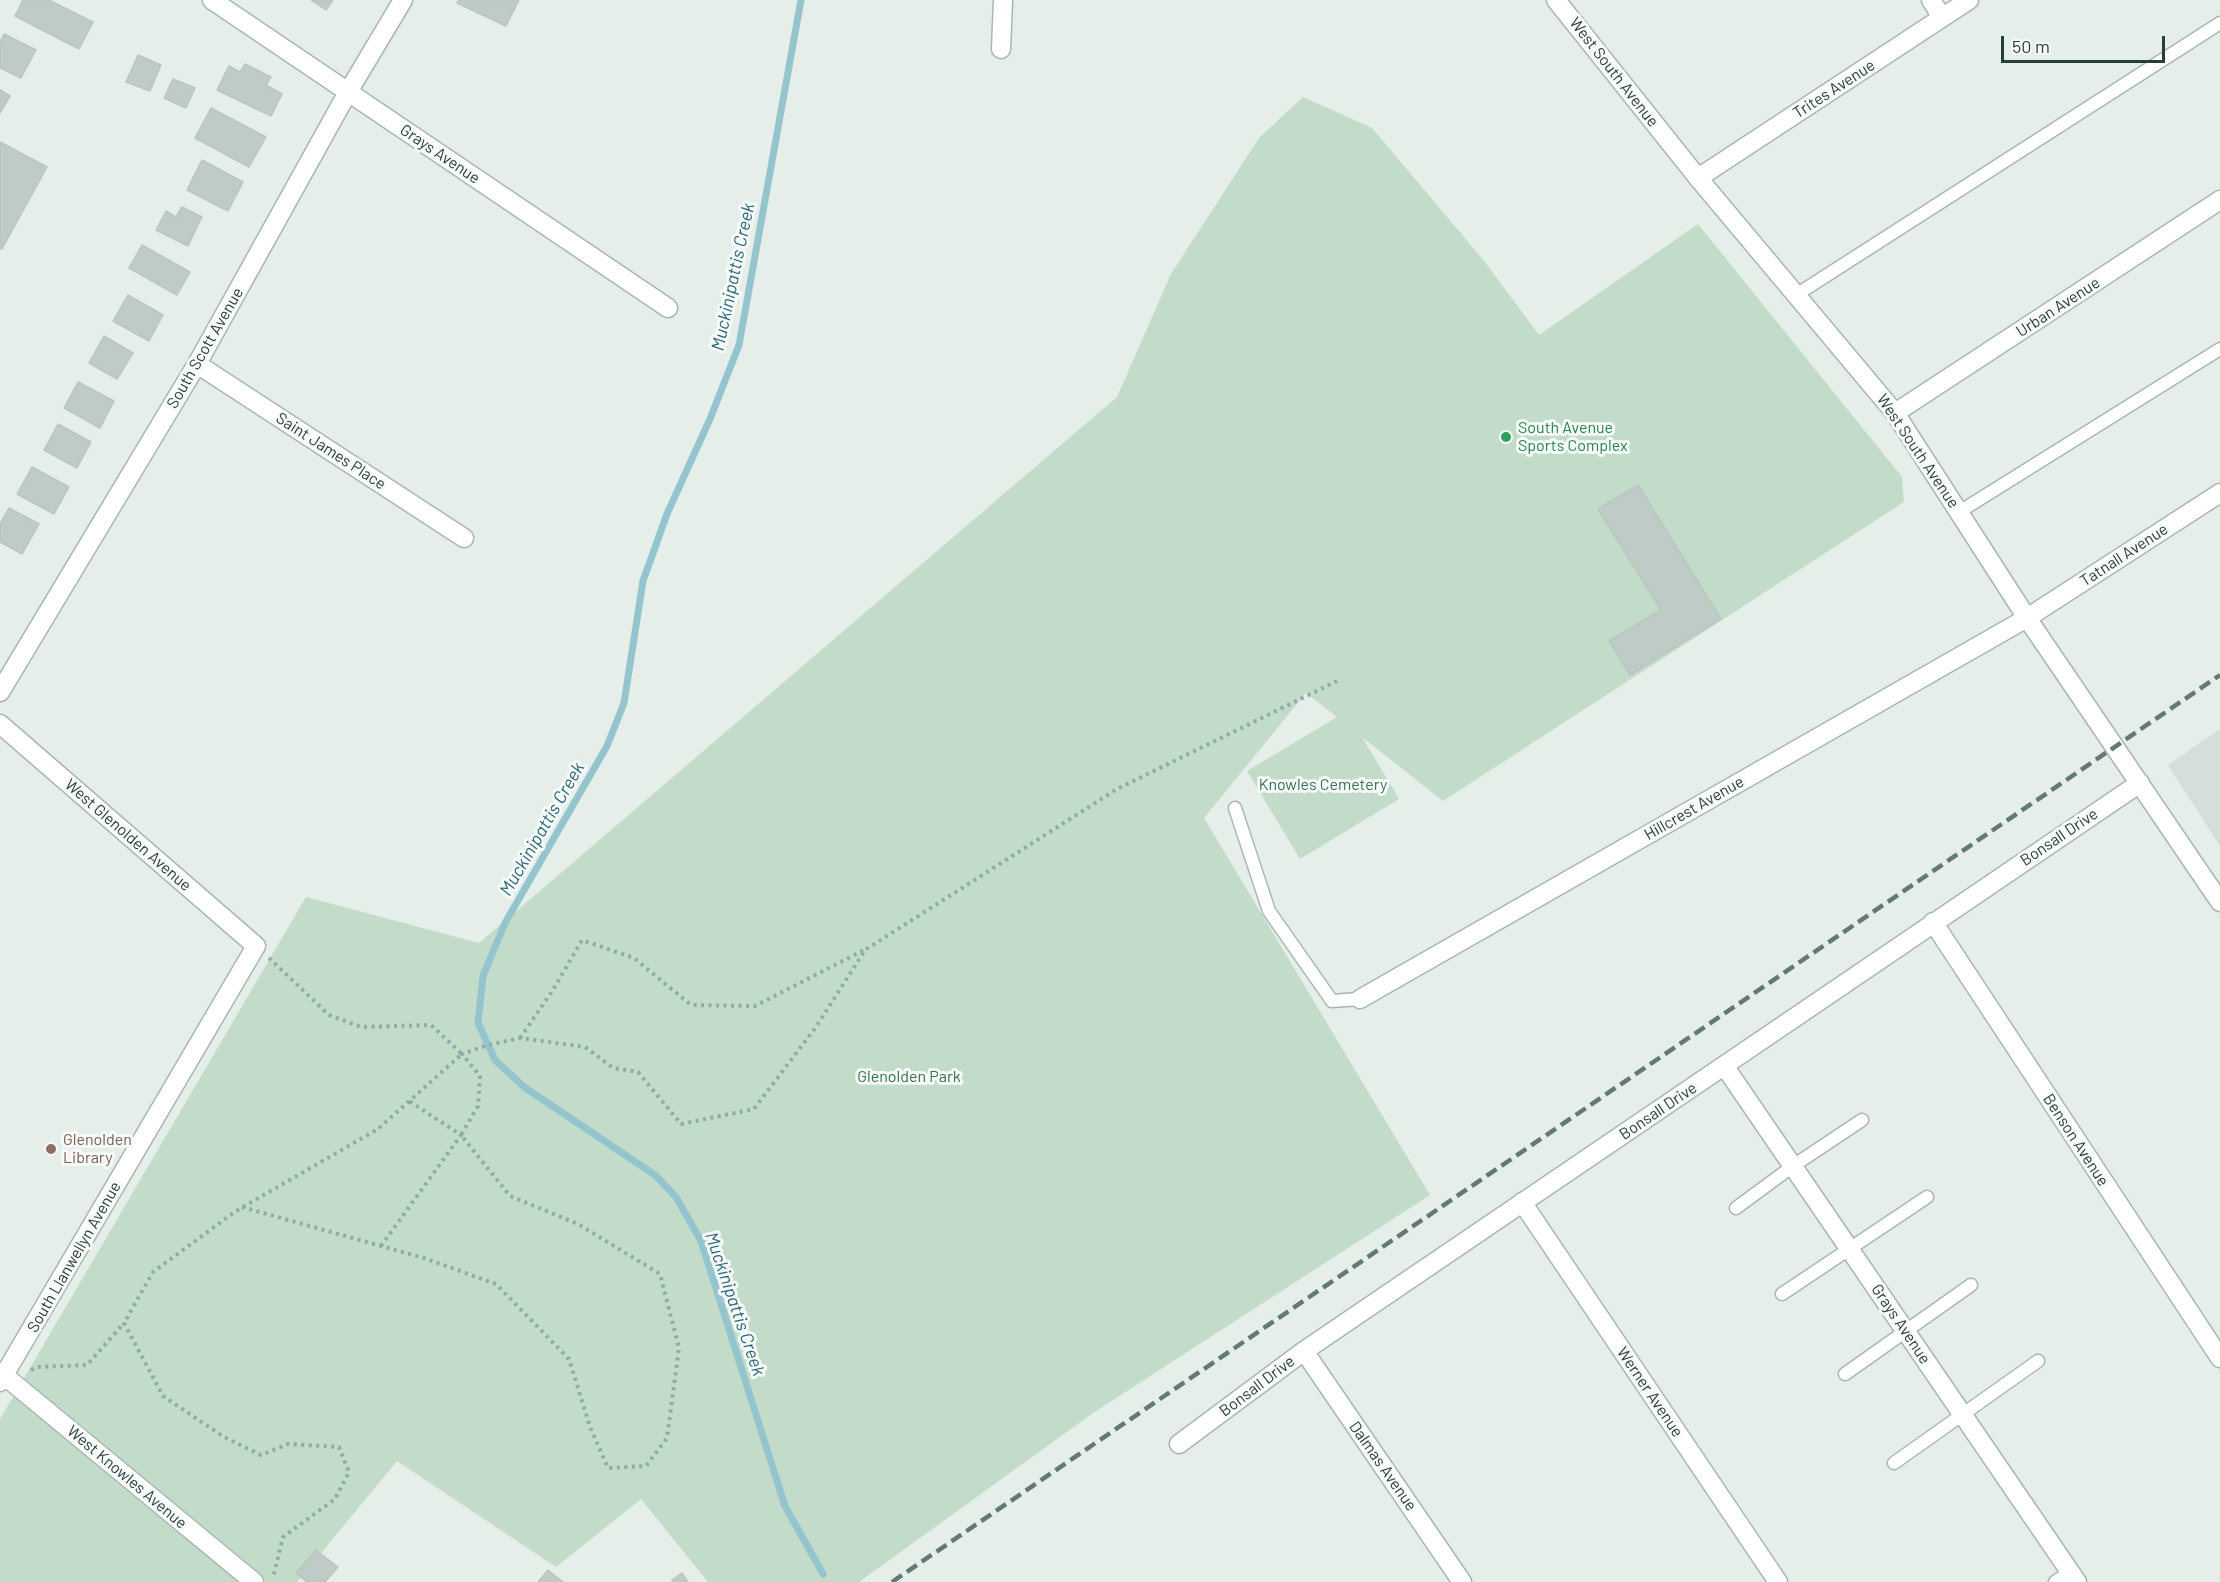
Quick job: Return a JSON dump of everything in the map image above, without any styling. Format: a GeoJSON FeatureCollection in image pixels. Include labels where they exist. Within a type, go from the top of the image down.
{"type":"FeatureCollection","features":[{"type":"Feature","properties":{"kind":"street","name":"Grays Avenue"},"geometry":{"type":"LineString","coordinates":[[212,0],[668,308]]}},
{"type":"Feature","properties":{"kind":"street","name":"South Scott Avenue"},"geometry":{"type":"LineString","coordinates":[[0,692],[197,364],[348,92],[403,0]]}},
{"type":"Feature","properties":{"kind":"street"},"geometry":{"type":"LineString","coordinates":[[1001,49],[1003,0]]}},
{"type":"Feature","properties":{"kind":"street","name":"West South Avenue"},"geometry":{"type":"LineString","coordinates":[[1556,0],[1698,178],[1895,413],[2027,618],[2220,902]]}},
{"type":"Feature","properties":{"kind":"street"},"geometry":{"type":"LineString","coordinates":[[1931,0],[1942,17]]}},
{"type":"Feature","properties":{"kind":"street","name":"Trites Avenue"},"geometry":{"type":"LineString","coordinates":[[1698,178],[1970,0]]}},
{"type":"Feature","properties":{"kind":"street","name":"Urban Avenue"},"geometry":{"type":"LineString","coordinates":[[1895,413],[2220,200]]}},
{"type":"Feature","properties":{"kind":"street","name":"Saint James Place"},"geometry":{"type":"LineString","coordinates":[[197,364],[464,538]]}},
{"type":"Feature","properties":{"kind":"street","name":"Tatnall Avenue"},"geometry":{"type":"LineString","coordinates":[[2027,618],[2220,493]]}},
{"type":"Feature","properties":{"kind":"street","name":"Hillcrest Avenue"},"geometry":{"type":"LineString","coordinates":[[1360,999],[2027,618]]}},
{"type":"Feature","properties":{"kind":"street","name":"West Glenolden Avenue"},"geometry":{"type":"LineString","coordinates":[[0,724],[256,946]]}},
{"type":"Feature","properties":{"kind":"street","name":"Bonsall Drive"},"geometry":{"type":"LineString","coordinates":[[1179,1444],[1304,1351],[2140,783]]}},
{"type":"Feature","properties":{"kind":"street","name":"Benson Avenue"},"geometry":{"type":"LineString","coordinates":[[1933,922],[2220,1358]]}},
{"type":"Feature","properties":{"kind":"street","name":"South Llanwellyn Avenue"},"geometry":{"type":"LineString","coordinates":[[4,1378],[256,946]]}},
{"type":"Feature","properties":{"kind":"street","name":"Grays Avenue"},"geometry":{"type":"LineString","coordinates":[[1725,1066],[1851,1249],[2068,1579]]}},
{"type":"Feature","properties":{"kind":"street","name":"Werner Avenue"},"geometry":{"type":"LineString","coordinates":[[1522,1202],[1778,1582]]}},
{"type":"Feature","properties":{"kind":"street","name":"Dalmas Avenue"},"geometry":{"type":"LineString","coordinates":[[1304,1351],[1462,1582]]}},
{"type":"Feature","properties":{"kind":"street","name":"West Knowles Avenue"},"geometry":{"type":"LineString","coordinates":[[4,1378],[254,1582]]}},
{"type":"Feature","properties":{"kind":"lane"},"geometry":{"type":"LineString","coordinates":[[1796,295],[2220,23]]}},
{"type":"Feature","properties":{"kind":"lane"},"geometry":{"type":"LineString","coordinates":[[1959,512],[2220,349]]}},
{"type":"Feature","properties":{"kind":"lane"},"geometry":{"type":"LineString","coordinates":[[1235,808],[1269,910],[1332,1002],[1360,999]]}},
{"type":"Feature","properties":{"kind":"lane"},"geometry":{"type":"LineString","coordinates":[[1736,1208],[1862,1120]]}},
{"type":"Feature","properties":{"kind":"lane"},"geometry":{"type":"LineString","coordinates":[[1782,1294],[1927,1197]]}},
{"type":"Feature","properties":{"kind":"lane"},"geometry":{"type":"LineString","coordinates":[[1845,1374],[1971,1285]]}},
{"type":"Feature","properties":{"kind":"lane"},"geometry":{"type":"LineString","coordinates":[[1894,1463],[2038,1361]]}},
{"type":"Feature","properties":{"kind":"path"},"geometry":{"type":"LineString","coordinates":[[520,1038],[554,990],[582,940],[634,957],[691,1005],[755,1006],[865,950],[1117,789],[1337,681]]}},
{"type":"Feature","properties":{"kind":"path"},"geometry":{"type":"LineString","coordinates":[[256,946],[329,1015],[361,1027],[431,1025],[462,1054],[480,1076],[478,1106],[461,1135],[381,1246]]}},
{"type":"Feature","properties":{"kind":"path"},"geometry":{"type":"LineString","coordinates":[[4,1378],[37,1367],[87,1365],[124,1323],[153,1272],[242,1207],[378,1129],[462,1054],[520,1038],[585,1047],[613,1068],[638,1072],[681,1124],[754,1108],[816,1027],[865,950]]}},
{"type":"Feature","properties":{"kind":"path"},"geometry":{"type":"LineString","coordinates":[[242,1207],[424,1258],[496,1284],[569,1359],[590,1427],[608,1468],[646,1466],[668,1438],[679,1348],[660,1274],[579,1224],[510,1196],[461,1135],[409,1101]]}},
{"type":"Feature","properties":{"kind":"path"},"geometry":{"type":"LineString","coordinates":[[124,1323],[163,1396],[224,1437],[261,1455],[288,1444],[339,1447],[349,1472],[335,1499],[283,1537],[272,1582]]}},
{"type":"Feature","properties":{"kind":"shaded area"},"geometry":{"type":"Polygon","coordinates":[[[2220,729],[2220,846],[2168,765],[2220,729]]]}},
{"type":"Feature","properties":{"kind":"green space","name":"Glenolden Park"},"geometry":{"type":"Polygon","coordinates":[[[1303,97],[1372,128],[1485,262],[1539,335],[1698,224],[1902,477],[1904,502],[1443,801],[1362,737],[1399,799],[1300,859],[1247,771],[1337,717],[1306,693],[1204,818],[1430,1195],[1093,1413],[859,1582],[708,1582],[641,1499],[556,1567],[397,1461],[297,1582],[0,1582],[0,1419],[306,897],[479,943],[1117,397],[1171,274],[1259,138],[1303,97]]]}},
{"type":"Feature","properties":{"kind":"building"},"geometry":{"type":"Polygon","coordinates":[[[23,0],[49,0],[93,22],[79,49],[15,16],[23,0]]]}},
{"type":"Feature","properties":{"kind":"building"},"geometry":{"type":"Polygon","coordinates":[[[311,0],[333,0],[326,10],[311,0]]]}},
{"type":"Feature","properties":{"kind":"building"},"geometry":{"type":"Polygon","coordinates":[[[459,0],[519,0],[506,26],[457,3],[459,0]]]}},
{"type":"Feature","properties":{"kind":"building"},"geometry":{"type":"Polygon","coordinates":[[[4,34],[36,50],[21,78],[0,68],[0,42],[4,34]]]}},
{"type":"Feature","properties":{"kind":"building"},"geometry":{"type":"Polygon","coordinates":[[[138,55],[161,65],[150,91],[126,82],[138,55]]]}},
{"type":"Feature","properties":{"kind":"building"},"geometry":{"type":"Polygon","coordinates":[[[245,64],[271,77],[266,85],[282,94],[271,116],[217,90],[229,66],[240,72],[245,64]]]}},
{"type":"Feature","properties":{"kind":"building"},"geometry":{"type":"Polygon","coordinates":[[[173,79],[195,88],[186,108],[164,98],[173,79]]]}},
{"type":"Feature","properties":{"kind":"building"},"geometry":{"type":"Polygon","coordinates":[[[0,90],[10,96],[0,113],[0,90]]]}},
{"type":"Feature","properties":{"kind":"building"},"geometry":{"type":"Polygon","coordinates":[[[211,108],[266,137],[249,167],[195,138],[211,108]]]}},
{"type":"Feature","properties":{"kind":"building"},"geometry":{"type":"Polygon","coordinates":[[[0,142],[47,167],[2,249],[0,248],[0,142]]]}},
{"type":"Feature","properties":{"kind":"building"},"geometry":{"type":"Polygon","coordinates":[[[202,160],[243,182],[228,211],[187,190],[202,160]]]}},
{"type":"Feature","properties":{"kind":"building"},"geometry":{"type":"Polygon","coordinates":[[[182,207],[202,217],[188,246],[156,230],[166,211],[176,217],[182,207]]]}},
{"type":"Feature","properties":{"kind":"building"},"geometry":{"type":"Polygon","coordinates":[[[142,245],[190,272],[177,295],[129,268],[142,245]]]}},
{"type":"Feature","properties":{"kind":"building"},"geometry":{"type":"Polygon","coordinates":[[[128,295],[163,315],[149,341],[113,321],[128,295]]]}},
{"type":"Feature","properties":{"kind":"building"},"geometry":{"type":"Polygon","coordinates":[[[104,336],[133,353],[117,379],[89,363],[104,336]]]}},
{"type":"Feature","properties":{"kind":"building"},"geometry":{"type":"Polygon","coordinates":[[[78,382],[114,401],[100,428],[64,408],[78,382]]]}},
{"type":"Feature","properties":{"kind":"building"},"geometry":{"type":"Polygon","coordinates":[[[58,424],[91,442],[77,468],[44,450],[58,424]]]}},
{"type":"Feature","properties":{"kind":"building"},"geometry":{"type":"Polygon","coordinates":[[[32,467],[69,487],[54,514],[17,494],[32,467]]]}},
{"type":"Feature","properties":{"kind":"building"},"geometry":{"type":"Polygon","coordinates":[[[1638,485],[1721,619],[1630,675],[1609,641],[1661,610],[1598,509],[1638,485]]]}},
{"type":"Feature","properties":{"kind":"building"},"geometry":{"type":"Polygon","coordinates":[[[9,508],[39,524],[22,554],[0,542],[0,524],[9,508]]]}},
{"type":"Feature","properties":{"kind":"building"},"geometry":{"type":"Polygon","coordinates":[[[316,1550],[338,1567],[325,1582],[307,1582],[296,1573],[316,1550]]]}},
{"type":"Feature","properties":{"kind":"building"},"geometry":{"type":"Polygon","coordinates":[[[548,1570],[563,1582],[538,1582],[548,1570]]]}},
{"type":"Feature","properties":{"kind":"building"},"geometry":{"type":"Polygon","coordinates":[[[682,1573],[688,1582],[672,1580],[682,1573]]]}},
{"type":"Feature","properties":{"kind":"waterway","name":"Muckinipattis Creek"},"geometry":{"type":"LineString","coordinates":[[801,0],[739,345],[710,419],[667,514],[643,581],[624,703],[607,746],[505,923],[483,976],[478,1023],[495,1060],[524,1087],[655,1175],[676,1197],[701,1241],[785,1506],[823,1574]]}},
{"type":"Feature","properties":{"kind":"railway"},"geometry":{"type":"LineString","coordinates":[[892,1582],[2220,675]]}},
{"type":"Feature","properties":{"kind":"place","name":"South Avenue Sports Complex"},"geometry":{"type":"Point","coordinates":[1506,437]}},
{"type":"Feature","properties":{"kind":"place","name":"Glenolden Library"},"geometry":{"type":"Point","coordinates":[51,1149]}},
{"type":"Feature","properties":{"kind":"park label","name":"Knowles Cemetery"},"geometry":{"type":"Point","coordinates":[1323,785]}}]}
